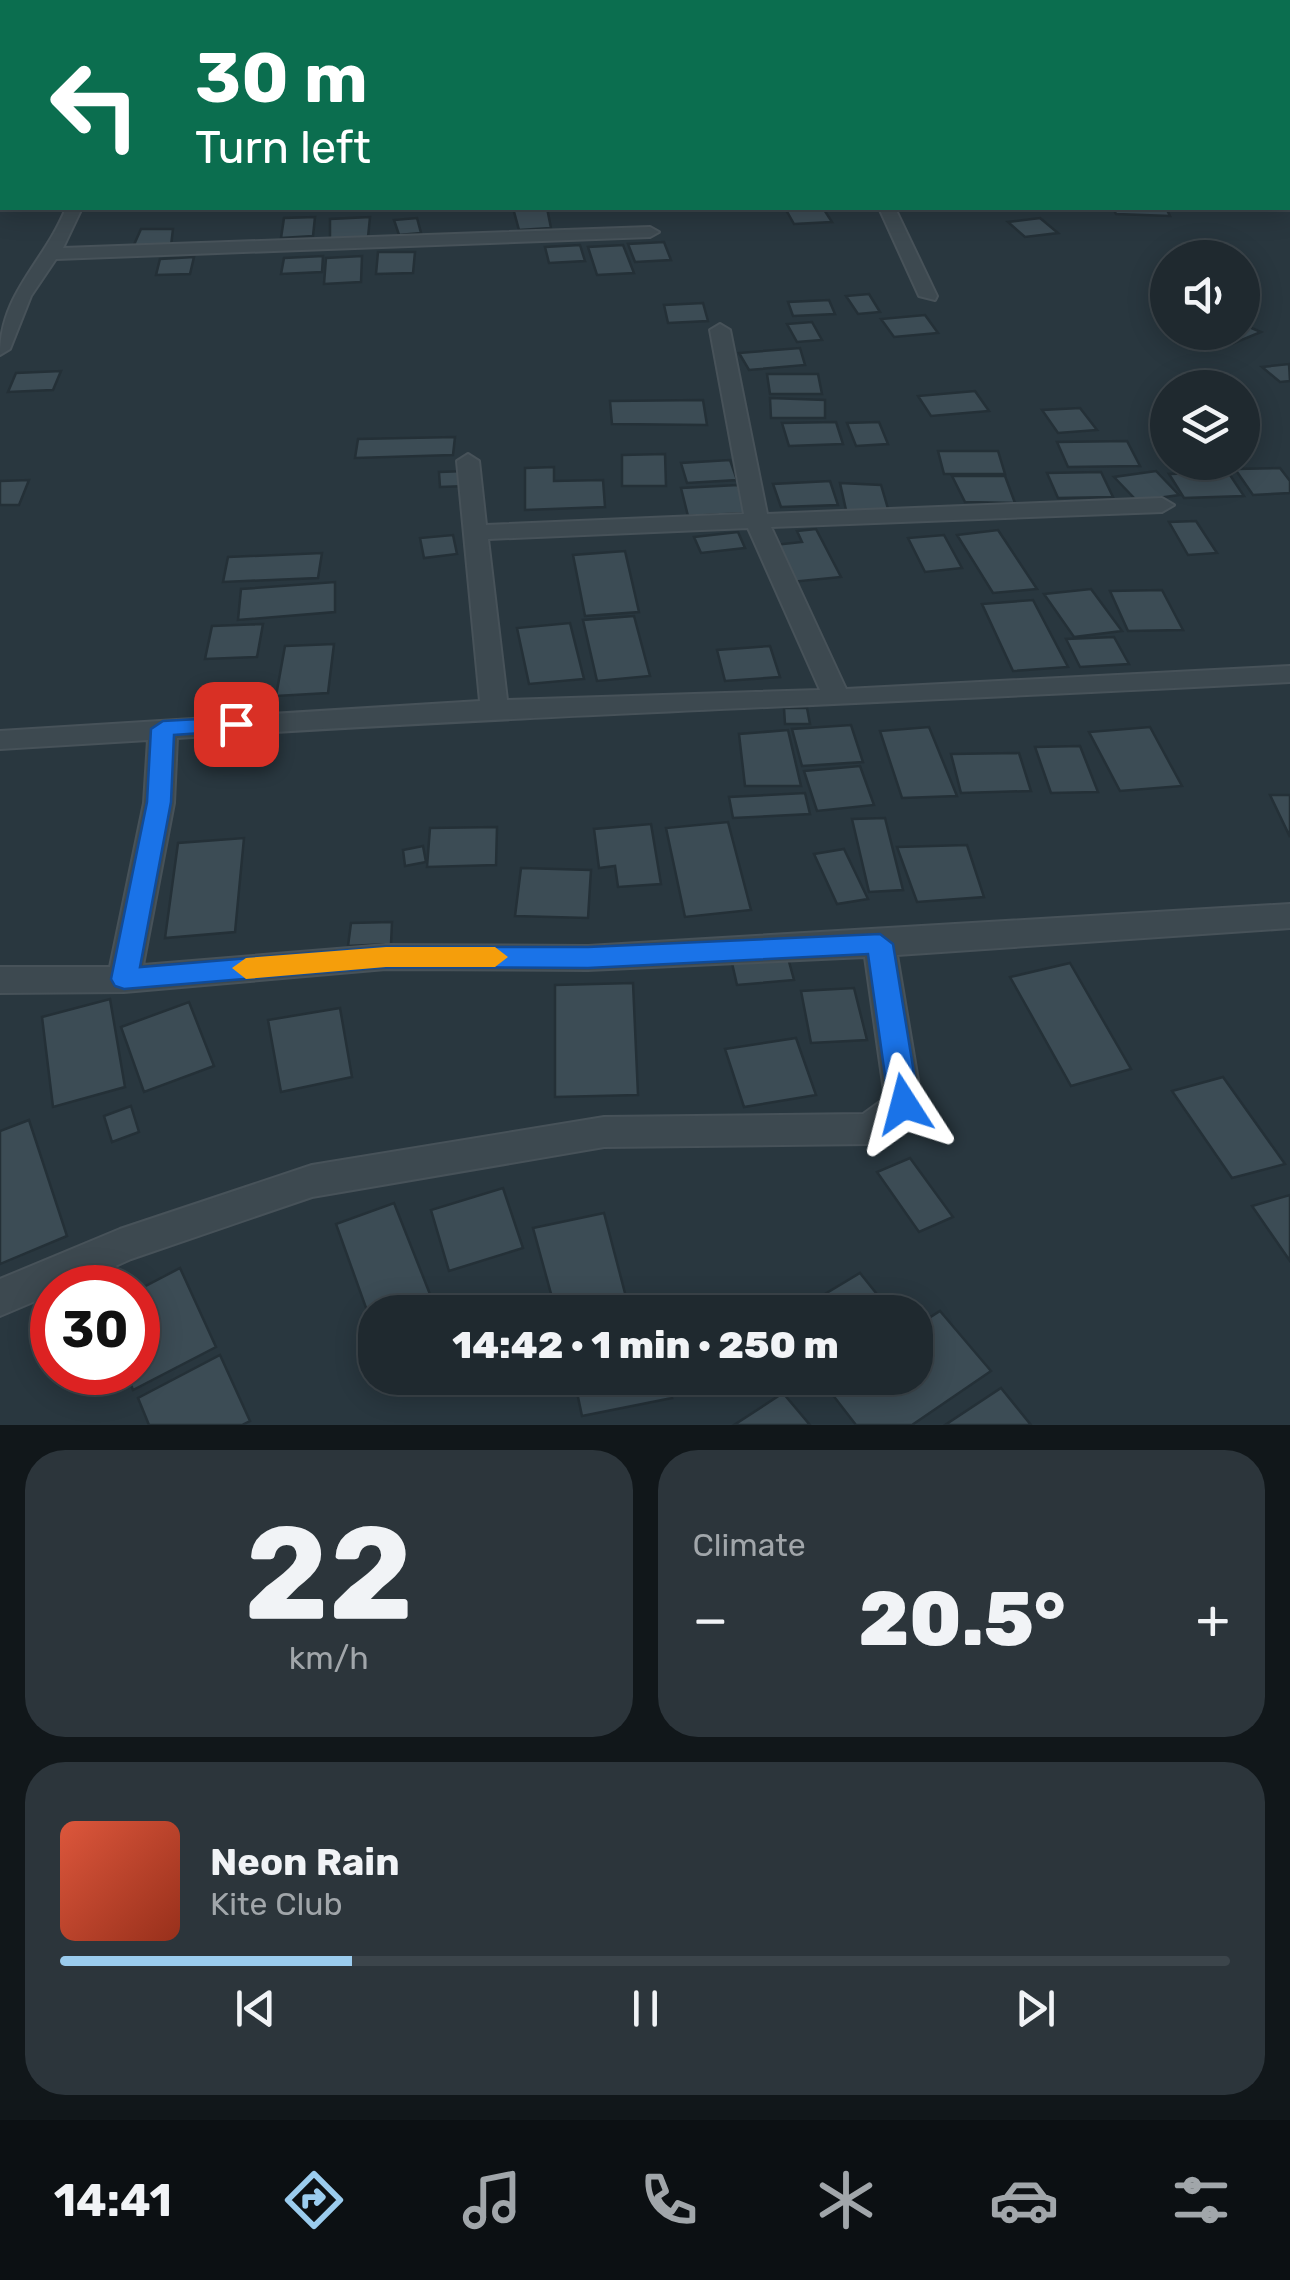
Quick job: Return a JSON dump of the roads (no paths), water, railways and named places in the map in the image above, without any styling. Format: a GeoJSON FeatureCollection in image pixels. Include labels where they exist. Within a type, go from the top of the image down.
{"type":"FeatureCollection","features":[{"type":"Feature","properties":{"kind":"street"},"geometry":{"type":"LineString","coordinates":[[0,349],[22,296],[52,254],[73,210]]}},
{"type":"Feature","properties":{"kind":"street"},"geometry":{"type":"LineString","coordinates":[[888,210],[928,296]]}},
{"type":"Feature","properties":{"kind":"street"},"geometry":{"type":"LineString","coordinates":[[52,254],[650,232]]}},
{"type":"Feature","properties":{"kind":"street"},"geometry":{"type":"LineString","coordinates":[[720,330],[757,523],[836,698]]}},
{"type":"Feature","properties":{"kind":"street"},"geometry":{"type":"LineString","coordinates":[[468,462],[494,709]]}},
{"type":"Feature","properties":{"kind":"street"},"geometry":{"type":"LineString","coordinates":[[477,532],[1162,505]]}},
{"type":"Feature","properties":{"kind":"street"},"geometry":{"type":"LineString","coordinates":[[0,740],[494,709],[836,698],[1290,674]]}},
{"type":"Feature","properties":{"kind":"street"},"geometry":{"type":"LineString","coordinates":[[124,979],[159,802],[163,729]]}},
{"type":"Feature","properties":{"kind":"street"},"geometry":{"type":"LineString","coordinates":[[0,980],[124,979],[386,957],[588,958],[880,944],[1290,916]]}},
{"type":"Feature","properties":{"kind":"street"},"geometry":{"type":"LineString","coordinates":[[0,1298],[120,1246],[312,1181],[604,1132],[870,1129],[904,1104],[880,944]]}}]}
